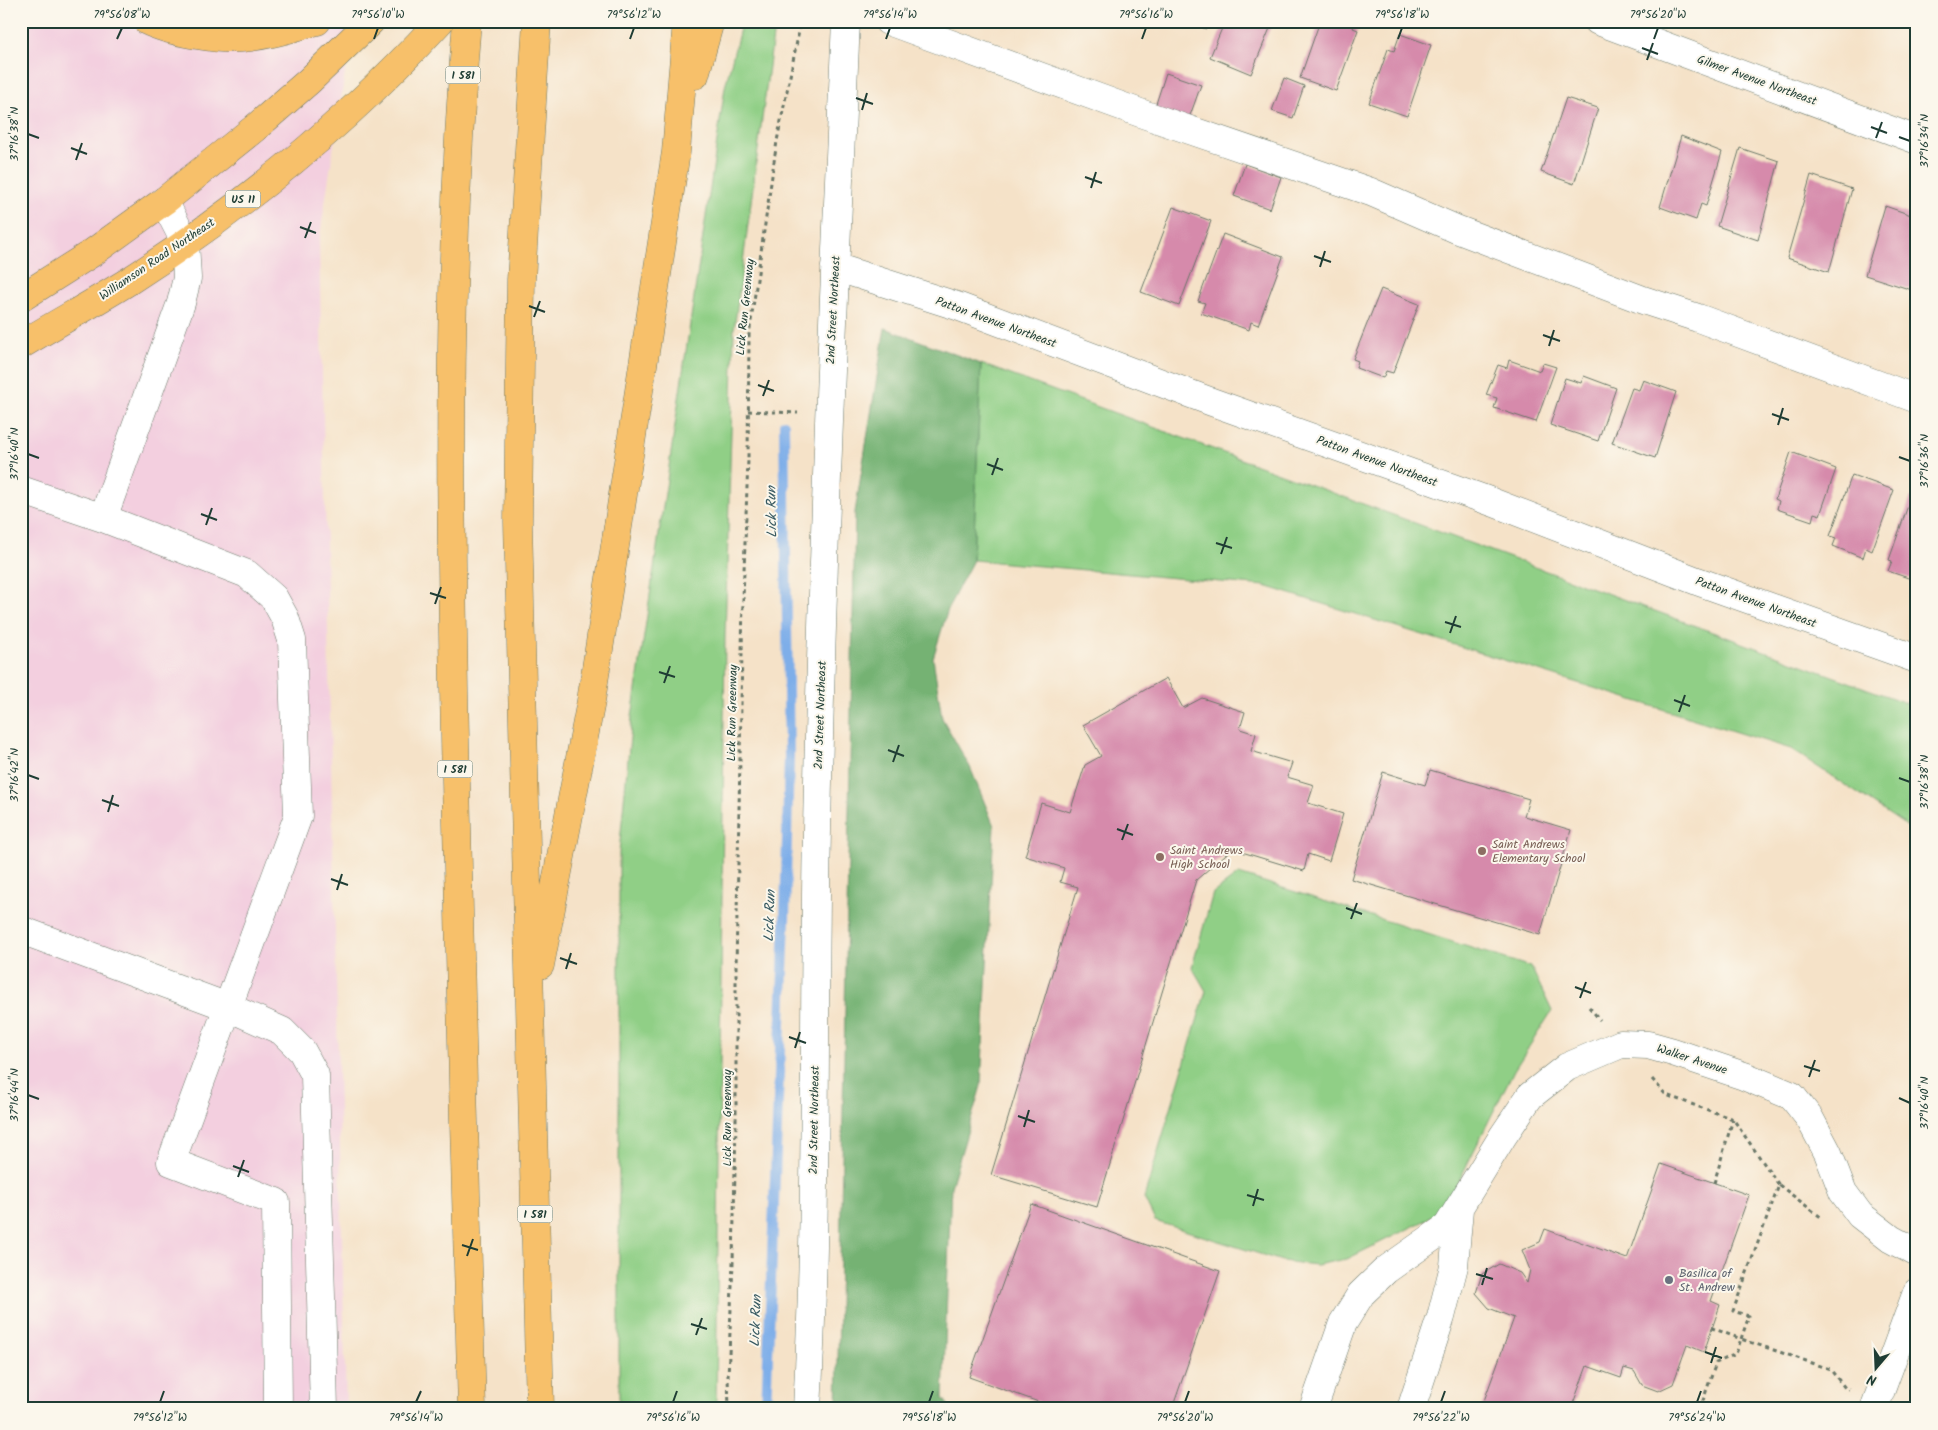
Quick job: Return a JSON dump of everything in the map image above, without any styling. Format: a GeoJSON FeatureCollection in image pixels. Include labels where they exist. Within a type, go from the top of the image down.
{"type":"FeatureCollection","features":[{"type":"Feature","properties":{"kind":"main road"},"geometry":{"type":"LineString","coordinates":[[147,21],[154,25],[196,34],[241,38],[317,21]]}},
{"type":"Feature","properties":{"kind":"main road"},"geometry":{"type":"LineString","coordinates":[[21,298],[92,253],[164,201],[255,128],[309,81],[371,21]]}},
{"type":"Feature","properties":{"kind":"main road","name":"Williamson Road Northeast"},"geometry":{"type":"LineString","coordinates":[[21,345],[129,281],[227,212],[326,133],[408,56],[440,21]]}},
{"type":"Feature","properties":{"kind":"main road","name":"I 581"},"geometry":{"type":"LineString","coordinates":[[467,21],[458,130],[451,368],[450,553],[472,1409]]}},
{"type":"Feature","properties":{"kind":"main road","name":"I 581"},"geometry":{"type":"LineString","coordinates":[[538,21],[534,56],[521,280],[518,512],[540,1409]]}},
{"type":"Feature","properties":{"kind":"main road"},"geometry":{"type":"LineString","coordinates":[[530,1018],[591,701],[676,152],[687,21]]}},
{"type":"Feature","properties":{"kind":"main road"},"geometry":{"type":"LineString","coordinates":[[676,152],[710,21]]}},
{"type":"Feature","properties":{"kind":"street","name":"2nd Street Northeast"},"geometry":{"type":"LineString","coordinates":[[807,1409],[813,1304],[817,831],[828,432],[846,21]]}},
{"type":"Feature","properties":{"kind":"street"},"geometry":{"type":"LineString","coordinates":[[888,21],[1143,114],[1371,192],[1456,229],[1558,268],[1917,398]]}},
{"type":"Feature","properties":{"kind":"street","name":"Gilmer Avenue Northeast"},"geometry":{"type":"LineString","coordinates":[[1598,21],[1917,140]]}},
{"type":"Feature","properties":{"kind":"street"},"geometry":{"type":"LineString","coordinates":[[103,518],[181,303],[187,278],[185,242],[164,201]]}},
{"type":"Feature","properties":{"kind":"street","name":"Patton Avenue Northeast"},"geometry":{"type":"LineString","coordinates":[[835,267],[957,306],[1212,402],[1492,502],[1697,581],[1917,660]]}},
{"type":"Feature","properties":{"kind":"street"},"geometry":{"type":"LineString","coordinates":[[21,490],[103,518],[247,574],[274,598],[285,618],[292,640],[298,816],[171,1162],[276,1202],[278,1409]]}},
{"type":"Feature","properties":{"kind":"street"},"geometry":{"type":"LineString","coordinates":[[21,930],[228,1007],[282,1031],[302,1051],[315,1075],[324,1409]]}},
{"type":"Feature","properties":{"kind":"street","name":"Walker Avenue"},"geometry":{"type":"LineString","coordinates":[[1313,1409],[1343,1323],[1361,1294],[1386,1270],[1447,1227],[1530,1096],[1567,1067],[1621,1044],[1648,1045],[1665,1050],[1744,1076],[1792,1096],[1810,1119],[1828,1153],[1842,1192],[1860,1215],[1891,1240],[1917,1253]]}},
{"type":"Feature","properties":{"kind":"street","name":"Walker Avenue"},"geometry":{"type":"LineString","coordinates":[[1411,1409],[1441,1317],[1454,1266],[1459,1209]]}},
{"type":"Feature","properties":{"kind":"street"},"geometry":{"type":"LineString","coordinates":[[1876,1404],[1917,1292]]}},
{"type":"Feature","properties":{"kind":"path","name":"Lick Run Greenway"},"geometry":{"type":"LineString","coordinates":[[729,1409],[728,1377],[734,1243],[736,968],[749,334],[757,265],[777,140],[801,21]]}},
{"type":"Feature","properties":{"kind":"path"},"geometry":{"type":"LineString","coordinates":[[748,411],[802,413]]}},
{"type":"Feature","properties":{"kind":"path"},"geometry":{"type":"LineString","coordinates":[[1589,1007],[1666,1095],[1733,1119],[1779,1185],[1733,1310],[1749,1316],[1736,1354],[1716,1363],[1700,1409]]}},
{"type":"Feature","properties":{"kind":"path"},"geometry":{"type":"LineString","coordinates":[[1714,1183],[1733,1119]]}},
{"type":"Feature","properties":{"kind":"path"},"geometry":{"type":"LineString","coordinates":[[1712,1328],[1830,1369],[1845,1388],[1876,1404]]}},
{"type":"Feature","properties":{"kind":"shaded area"},"geometry":{"type":"Polygon","coordinates":[[[21,21],[353,21],[319,242],[346,1409],[21,1409],[21,21]]]}},
{"type":"Feature","properties":{"kind":"green space"},"geometry":{"type":"Polygon","coordinates":[[[742,21],[775,21],[734,330],[725,636],[716,1409],[619,1409],[619,853],[632,717],[725,87],[742,21]]]}},
{"type":"Feature","properties":{"kind":"green space"},"geometry":{"type":"Polygon","coordinates":[[[885,328],[981,364],[973,560],[949,606],[933,658],[942,718],[970,767],[994,826],[981,1086],[951,1187],[943,1398],[951,1409],[837,1409],[855,512],[885,328]]]}},
{"type":"Feature","properties":{"kind":"green space"},"geometry":{"type":"Polygon","coordinates":[[[981,364],[1917,707],[1917,833],[1791,749],[1265,586],[973,560],[981,364]]]}},
{"type":"Feature","properties":{"kind":"green space"},"geometry":{"type":"Polygon","coordinates":[[[1239,874],[1531,967],[1552,1011],[1514,1070],[1454,1191],[1441,1209],[1424,1221],[1347,1259],[1316,1265],[1282,1261],[1155,1221],[1144,1198],[1206,991],[1192,967],[1213,893],[1239,874]]]}},
{"type":"Feature","properties":{"kind":"building"},"geometry":{"type":"Polygon","coordinates":[[[1187,21],[1208,21],[1206,29],[1187,21]]]}},
{"type":"Feature","properties":{"kind":"building"},"geometry":{"type":"Polygon","coordinates":[[[1225,21],[1273,21],[1251,74],[1210,57],[1225,21]]]}},
{"type":"Feature","properties":{"kind":"building"},"geometry":{"type":"Polygon","coordinates":[[[1320,21],[1356,21],[1353,28],[1358,30],[1336,91],[1300,78],[1320,21]]]}},
{"type":"Feature","properties":{"kind":"building"},"geometry":{"type":"Polygon","coordinates":[[[1895,21],[1917,21],[1917,30],[1895,21]]]}},
{"type":"Feature","properties":{"kind":"building"},"geometry":{"type":"Polygon","coordinates":[[[1400,34],[1431,45],[1407,116],[1369,103],[1388,49],[1394,51],[1400,34]]]}},
{"type":"Feature","properties":{"kind":"building"},"geometry":{"type":"Polygon","coordinates":[[[1166,73],[1201,85],[1187,124],[1153,113],[1166,73]]]}},
{"type":"Feature","properties":{"kind":"building"},"geometry":{"type":"Polygon","coordinates":[[[1284,78],[1304,86],[1293,118],[1272,111],[1284,78]]]}},
{"type":"Feature","properties":{"kind":"building"},"geometry":{"type":"Polygon","coordinates":[[[1566,98],[1598,108],[1574,184],[1541,172],[1566,98]]]}},
{"type":"Feature","properties":{"kind":"building"},"geometry":{"type":"Polygon","coordinates":[[[1681,136],[1722,152],[1706,206],[1701,204],[1696,220],[1660,207],[1681,136]]]}},
{"type":"Feature","properties":{"kind":"building"},"geometry":{"type":"Polygon","coordinates":[[[1740,148],[1779,161],[1758,240],[1717,226],[1740,148]]]}},
{"type":"Feature","properties":{"kind":"building"},"geometry":{"type":"Polygon","coordinates":[[[1245,164],[1281,177],[1270,209],[1234,196],[1245,164]]]}},
{"type":"Feature","properties":{"kind":"building"},"geometry":{"type":"Polygon","coordinates":[[[1811,175],[1852,189],[1829,272],[1787,258],[1811,175]]]}},
{"type":"Feature","properties":{"kind":"building"},"geometry":{"type":"Polygon","coordinates":[[[1885,206],[1917,217],[1917,272],[1912,290],[1865,275],[1885,206]]]}},
{"type":"Feature","properties":{"kind":"building"},"geometry":{"type":"Polygon","coordinates":[[[1173,207],[1211,221],[1179,306],[1141,292],[1173,207]]]}},
{"type":"Feature","properties":{"kind":"building"},"geometry":{"type":"Polygon","coordinates":[[[1223,234],[1283,257],[1258,325],[1251,322],[1249,330],[1201,313],[1205,303],[1198,301],[1223,234]]]}},
{"type":"Feature","properties":{"kind":"building"},"geometry":{"type":"Polygon","coordinates":[[[1381,289],[1419,304],[1393,373],[1386,371],[1383,378],[1356,368],[1358,361],[1353,359],[1381,289]]]}},
{"type":"Feature","properties":{"kind":"building"},"geometry":{"type":"Polygon","coordinates":[[[1509,360],[1540,371],[1543,363],[1556,367],[1536,422],[1494,408],[1497,398],[1486,395],[1498,365],[1507,368],[1509,360]]]}},
{"type":"Feature","properties":{"kind":"building"},"geometry":{"type":"Polygon","coordinates":[[[1584,376],[1616,388],[1598,441],[1550,425],[1565,378],[1581,383],[1584,376]]]}},
{"type":"Feature","properties":{"kind":"building"},"geometry":{"type":"Polygon","coordinates":[[[1643,380],[1676,392],[1655,458],[1612,443],[1632,388],[1639,390],[1643,380]]]}},
{"type":"Feature","properties":{"kind":"building"},"geometry":{"type":"Polygon","coordinates":[[[1791,452],[1836,469],[1820,515],[1814,513],[1812,521],[1777,509],[1779,501],[1775,499],[1791,452]]]}},
{"type":"Feature","properties":{"kind":"building"},"geometry":{"type":"Polygon","coordinates":[[[1852,475],[1894,490],[1872,551],[1866,548],[1863,558],[1833,546],[1836,538],[1830,536],[1852,475]]]}},
{"type":"Feature","properties":{"kind":"building"},"geometry":{"type":"Polygon","coordinates":[[[1911,497],[1917,499],[1917,581],[1888,571],[1892,561],[1889,560],[1911,497]]]}},
{"type":"Feature","properties":{"kind":"building"},"geometry":{"type":"Polygon","coordinates":[[[1166,678],[1183,708],[1202,698],[1245,712],[1240,729],[1256,734],[1251,751],[1292,763],[1287,777],[1314,785],[1308,803],[1343,814],[1329,861],[1308,854],[1304,871],[1232,849],[1196,880],[1097,1207],[991,1175],[1078,887],[1060,882],[1064,868],[1025,856],[1041,803],[1070,812],[1085,765],[1101,756],[1083,725],[1166,678]]]}},
{"type":"Feature","properties":{"kind":"building"},"geometry":{"type":"Polygon","coordinates":[[[1430,770],[1529,799],[1524,816],[1571,830],[1540,935],[1351,879],[1383,772],[1425,785],[1430,770]]]}},
{"type":"Feature","properties":{"kind":"building"},"geometry":{"type":"Polygon","coordinates":[[[1661,1164],[1749,1195],[1711,1301],[1720,1305],[1704,1352],[1687,1345],[1673,1384],[1658,1391],[1642,1385],[1634,1371],[1624,1368],[1621,1378],[1587,1366],[1571,1409],[1481,1409],[1514,1318],[1489,1308],[1476,1293],[1482,1274],[1499,1264],[1520,1273],[1527,1283],[1530,1270],[1522,1250],[1540,1242],[1545,1229],[1627,1259],[1661,1164]]]}},
{"type":"Feature","properties":{"kind":"building"},"geometry":{"type":"Polygon","coordinates":[[[1031,1204],[1220,1271],[1172,1409],[1058,1409],[969,1377],[1031,1204]]]}},
{"type":"Feature","properties":{"kind":"waterway","name":"Lick Run"},"geometry":{"type":"LineString","coordinates":[[766,1409],[785,920],[789,756],[784,424]]}},
{"type":"Feature","properties":{"kind":"place","name":"Saint Andrews Elementary School"},"geometry":{"type":"Point","coordinates":[1482,851]}},
{"type":"Feature","properties":{"kind":"place","name":"Saint Andrews High School"},"geometry":{"type":"Point","coordinates":[1160,857]}},
{"type":"Feature","properties":{"kind":"place","name":"Basilica of St. Andrew"},"geometry":{"type":"Point","coordinates":[1669,1280]}}]}
